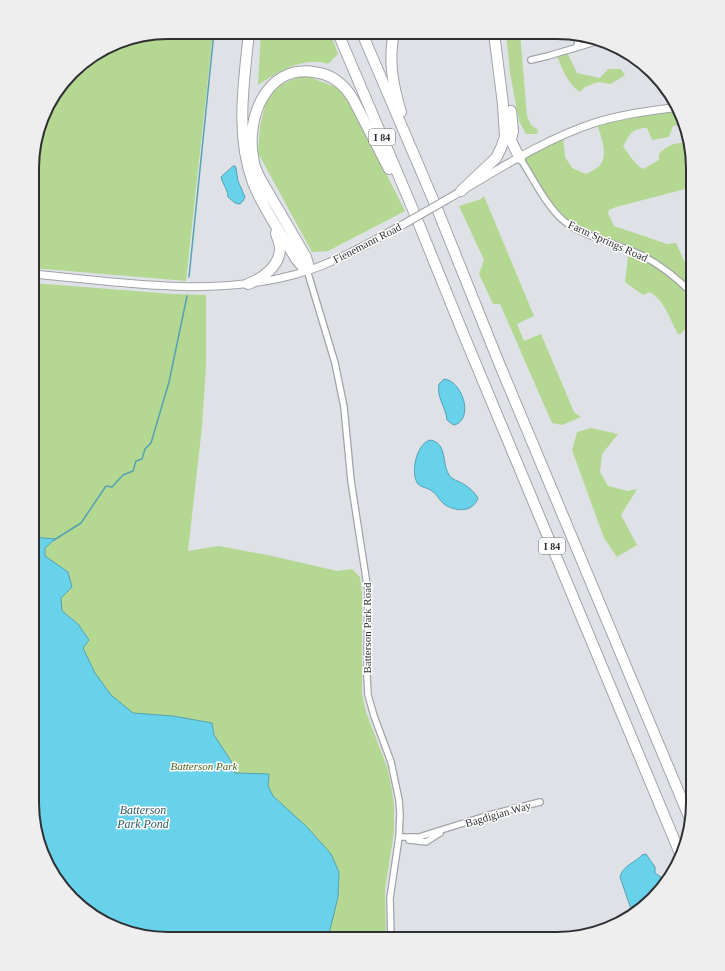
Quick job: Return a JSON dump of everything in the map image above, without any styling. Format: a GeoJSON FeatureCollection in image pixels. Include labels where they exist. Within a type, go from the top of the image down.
{"type":"FeatureCollection","features":[{"type":"Feature","properties":{"kind":"highway"},"geometry":{"type":"LineString","coordinates":[[249,39],[242,104],[244,144],[247,162],[253,182],[300,265],[307,270],[308,264],[306,257],[261,180],[254,164],[252,152],[253,122],[261,100],[273,84],[281,78],[293,73],[307,71],[326,75],[339,82],[347,91],[386,162],[414,221],[426,240]]}},
{"type":"Feature","properties":{"kind":"highway","name":"I 84"},"geometry":{"type":"LineString","coordinates":[[341,39],[426,240],[465,338],[678,848]]}},
{"type":"Feature","properties":{"kind":"highway","name":"I 84"},"geometry":{"type":"LineString","coordinates":[[365,39],[413,152],[686,810]]}},
{"type":"Feature","properties":{"kind":"highway"},"geometry":{"type":"LineString","coordinates":[[393,39],[391,55],[392,74],[398,103],[410,135],[413,152]]}},
{"type":"Feature","properties":{"kind":"highway"},"geometry":{"type":"LineString","coordinates":[[495,39],[508,134],[520,158]]}},
{"type":"Feature","properties":{"kind":"highway"},"geometry":{"type":"LineString","coordinates":[[462,191],[496,158],[508,134],[513,129],[502,39]]}},
{"type":"Feature","properties":{"kind":"highway"},"geometry":{"type":"LineString","coordinates":[[248,284],[267,273],[278,259],[280,246],[274,221]]}},
{"type":"Feature","properties":{"kind":"main road","name":"Fienemann Road"},"geometry":{"type":"LineString","coordinates":[[39,274],[178,286],[216,287],[248,284],[278,278],[307,270],[353,251],[558,138],[595,123],[636,113],[671,108]]}},
{"type":"Feature","properties":{"kind":"street"},"geometry":{"type":"LineString","coordinates":[[577,47],[578,41]]}},
{"type":"Feature","properties":{"kind":"street"},"geometry":{"type":"LineString","coordinates":[[531,60],[591,43]]}},
{"type":"Feature","properties":{"kind":"street","name":"Farm Springs Road"},"geometry":{"type":"LineString","coordinates":[[520,158],[552,208],[564,220],[579,229],[648,258],[670,273],[686,288]]}},
{"type":"Feature","properties":{"kind":"street","name":"Batterson Park Road"},"geometry":{"type":"LineString","coordinates":[[307,270],[335,363],[342,395],[351,481],[368,591],[368,695],[370,706],[388,751],[398,787],[400,814],[399,837],[390,898],[391,932]]}},
{"type":"Feature","properties":{"kind":"street","name":"Bagdigian Way"},"geometry":{"type":"LineString","coordinates":[[399,837],[426,842],[441,832],[456,826],[489,815],[540,802]]}},
{"type":"Feature","properties":{"kind":"green space"},"geometry":{"type":"Polygon","coordinates":[[[160,39],[212,39],[186,281],[39,269],[40,152],[43,135],[49,119],[56,104],[71,83],[83,71],[104,56],[143,41],[160,39]]]}},
{"type":"Feature","properties":{"kind":"green space"},"geometry":{"type":"Polygon","coordinates":[[[261,39],[333,39],[338,54],[328,64],[309,62],[300,64],[274,75],[258,85],[261,39]]]}},
{"type":"Feature","properties":{"kind":"green space"},"geometry":{"type":"Polygon","coordinates":[[[507,39],[521,39],[527,116],[531,125],[537,129],[538,133],[536,134],[526,134],[519,121],[510,73],[507,39]]]}},
{"type":"Feature","properties":{"kind":"green space"},"geometry":{"type":"Polygon","coordinates":[[[566,50],[577,73],[600,78],[608,69],[621,69],[625,75],[611,84],[598,82],[585,87],[580,92],[575,89],[568,80],[556,54],[566,50]]]}},
{"type":"Feature","properties":{"kind":"green space"},"geometry":{"type":"Polygon","coordinates":[[[304,75],[338,88],[350,102],[405,211],[328,251],[312,252],[258,153],[260,126],[267,98],[280,85],[304,75]]]}},
{"type":"Feature","properties":{"kind":"green space"},"geometry":{"type":"Polygon","coordinates":[[[672,109],[673,111],[678,125],[673,126],[669,137],[652,140],[647,128],[642,128],[632,133],[623,147],[635,162],[643,169],[659,160],[659,154],[668,146],[684,143],[686,160],[686,189],[616,207],[609,210],[608,213],[614,226],[667,244],[676,243],[686,265],[686,328],[679,335],[664,306],[656,296],[650,292],[643,295],[625,282],[629,248],[576,227],[561,217],[520,158],[563,135],[565,157],[572,168],[586,174],[599,166],[603,161],[604,156],[603,144],[596,122],[672,109]]]}},
{"type":"Feature","properties":{"kind":"green space"},"geometry":{"type":"Polygon","coordinates":[[[484,196],[534,316],[517,324],[524,341],[541,334],[574,412],[581,417],[562,425],[552,423],[500,304],[493,304],[479,274],[484,260],[459,206],[481,199],[484,196]]]}},
{"type":"Feature","properties":{"kind":"green space","name":"Batterson Park"},"geometry":{"type":"Polygon","coordinates":[[[39,283],[173,294],[206,295],[206,365],[202,427],[188,551],[219,546],[272,556],[337,571],[352,569],[360,577],[362,592],[362,694],[366,712],[387,767],[394,804],[394,832],[385,890],[386,932],[152,931],[143,930],[111,919],[97,910],[83,900],[71,888],[52,860],[41,828],[39,811],[39,283]]]}},
{"type":"Feature","properties":{"kind":"green space"},"geometry":{"type":"Polygon","coordinates":[[[591,428],[618,434],[602,454],[600,472],[608,486],[628,491],[637,489],[621,515],[637,545],[617,557],[604,538],[572,450],[577,432],[591,428]]]}},
{"type":"Feature","properties":{"kind":"water"},"geometry":{"type":"Polygon","coordinates":[[[233,166],[236,168],[238,181],[245,197],[240,204],[235,203],[228,197],[221,177],[233,166]]]}},
{"type":"Feature","properties":{"kind":"water"},"geometry":{"type":"Polygon","coordinates":[[[444,379],[456,385],[465,407],[464,415],[461,421],[455,425],[447,420],[440,398],[438,389],[439,384],[444,379]]]}},
{"type":"Feature","properties":{"kind":"water"},"geometry":{"type":"Polygon","coordinates":[[[430,440],[439,445],[442,449],[446,468],[450,476],[469,488],[478,498],[476,503],[468,509],[458,510],[448,507],[434,492],[418,484],[415,473],[416,460],[421,447],[430,440]]]}},
{"type":"Feature","properties":{"kind":"water","name":"Batterson Park Pond"},"geometry":{"type":"Polygon","coordinates":[[[39,538],[55,539],[45,548],[45,556],[68,572],[72,587],[61,598],[62,611],[78,624],[89,640],[83,648],[95,673],[111,695],[133,713],[173,716],[212,723],[214,735],[231,761],[235,773],[269,774],[268,786],[273,796],[307,827],[331,854],[339,872],[338,897],[329,932],[168,932],[143,930],[111,919],[83,900],[71,888],[52,860],[41,828],[39,811],[39,538]]]}},
{"type":"Feature","properties":{"kind":"water"},"geometry":{"type":"Polygon","coordinates":[[[646,854],[655,867],[655,873],[661,878],[642,900],[631,908],[620,877],[626,867],[642,855],[646,854]]]}},
{"type":"Feature","properties":{"kind":"waterway"},"geometry":{"type":"LineString","coordinates":[[189,277],[213,39]]}},
{"type":"Feature","properties":{"kind":"waterway"},"geometry":{"type":"LineString","coordinates":[[54,540],[81,523],[106,486],[112,487],[123,475],[133,471],[136,461],[142,459],[145,449],[151,443],[169,382],[187,296]]}}]}
